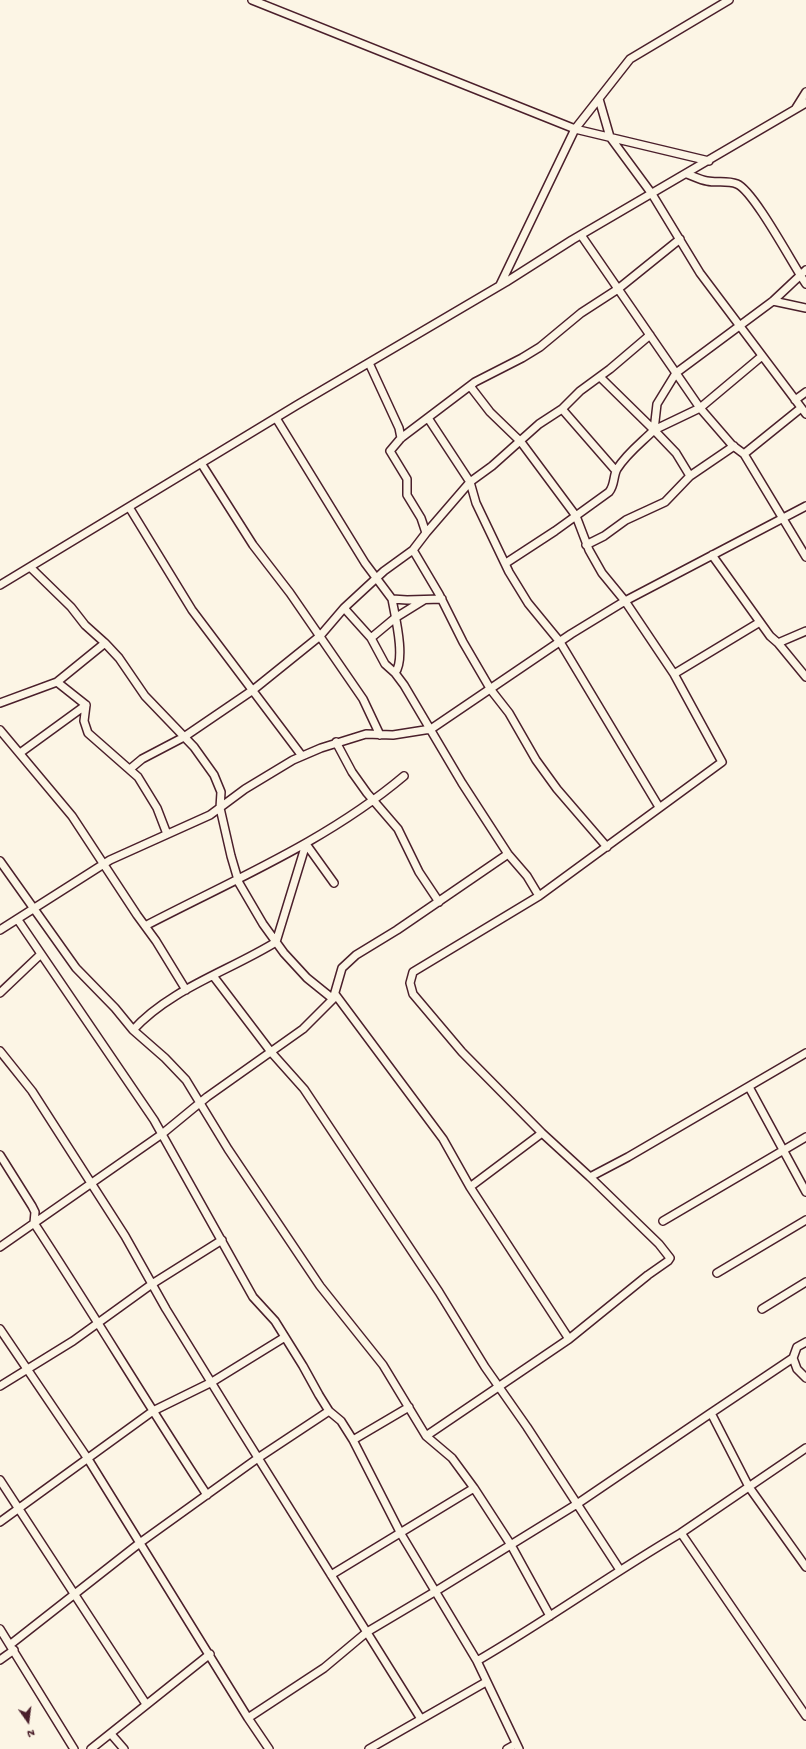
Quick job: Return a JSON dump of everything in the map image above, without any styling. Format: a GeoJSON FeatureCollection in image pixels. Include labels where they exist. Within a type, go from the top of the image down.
{"type":"FeatureCollection","features":[{"type":"Feature","properties":{"kind":"street"},"geometry":{"type":"LineString","coordinates":[[252,0],[575,129],[709,161]]}},
{"type":"Feature","properties":{"kind":"street"},"geometry":{"type":"LineString","coordinates":[[500,286],[575,129],[630,59],[729,0]]}},
{"type":"Feature","properties":{"kind":"street"},"geometry":{"type":"LineString","coordinates":[[795,109],[806,92]]}},
{"type":"Feature","properties":{"kind":"street"},"geometry":{"type":"LineString","coordinates":[[599,98],[610,137],[652,194],[700,273],[804,411],[744,454]]}},
{"type":"Feature","properties":{"kind":"street"},"geometry":{"type":"LineString","coordinates":[[0,585],[276,418],[500,286],[581,235],[806,103]]}},
{"type":"Feature","properties":{"kind":"street"},"geometry":{"type":"LineString","coordinates":[[687,174],[708,182],[722,181],[738,184],[745,190],[778,238],[806,284]]}},
{"type":"Feature","properties":{"kind":"street"},"geometry":{"type":"LineString","coordinates":[[581,235],[700,408],[734,446],[744,454],[806,557]]}},
{"type":"Feature","properties":{"kind":"street"},"geometry":{"type":"LineString","coordinates":[[426,533],[421,518],[407,495],[407,479],[390,450],[401,438],[470,386],[540,347],[581,313],[618,289],[680,239]]}},
{"type":"Feature","properties":{"kind":"street"},"geometry":{"type":"LineString","coordinates":[[654,430],[657,404],[676,373],[773,301],[806,270]]}},
{"type":"Feature","properties":{"kind":"street"},"geometry":{"type":"LineString","coordinates":[[773,301],[806,308]]}},
{"type":"Feature","properties":{"kind":"street"},"geometry":{"type":"LineString","coordinates":[[130,769],[142,759],[184,737],[253,690],[320,636],[344,608],[412,550],[470,482],[521,442],[539,424],[562,409],[580,391],[600,377],[650,335]]}},
{"type":"Feature","properties":{"kind":"street"},"geometry":{"type":"LineString","coordinates":[[506,563],[576,516],[612,488],[616,471],[626,455],[654,430],[700,408],[762,356]]}},
{"type":"Feature","properties":{"kind":"street"},"geometry":{"type":"LineString","coordinates":[[369,363],[399,428],[401,438]]}},
{"type":"Feature","properties":{"kind":"street"},"geometry":{"type":"LineString","coordinates":[[600,377],[676,453],[690,476]]}},
{"type":"Feature","properties":{"kind":"street"},"geometry":{"type":"LineString","coordinates":[[426,1436],[569,1339],[670,1258],[659,1244],[542,1133],[462,1052],[413,994],[410,983],[413,972],[539,896],[722,762],[674,674],[626,601],[602,573],[586,544],[576,516],[521,442],[490,412],[470,386]]}},
{"type":"Feature","properties":{"kind":"street"},"geometry":{"type":"LineString","coordinates":[[795,400],[806,392]]}},
{"type":"Feature","properties":{"kind":"street"},"geometry":{"type":"LineString","coordinates":[[562,409],[616,471]]}},
{"type":"Feature","properties":{"kind":"street"},"geometry":{"type":"LineString","coordinates":[[276,418],[365,563],[392,599],[400,654],[398,668],[395,673]]}},
{"type":"Feature","properties":{"kind":"street"},"geometry":{"type":"LineString","coordinates":[[428,418],[470,482],[476,503],[528,603],[560,642],[659,808]]}},
{"type":"Feature","properties":{"kind":"street"},"geometry":{"type":"LineString","coordinates":[[586,544],[604,536],[626,520],[665,502],[690,476],[734,446]]}},
{"type":"Feature","properties":{"kind":"street"},"geometry":{"type":"LineString","coordinates":[[201,463],[253,545],[320,636],[363,699],[380,735]]}},
{"type":"Feature","properties":{"kind":"street"},"geometry":{"type":"LineString","coordinates":[[0,930],[34,910],[104,864],[136,847],[210,815],[245,789],[302,756],[336,742],[366,734],[380,735],[431,729],[560,642],[626,601],[806,506]]}},
{"type":"Feature","properties":{"kind":"street"},"geometry":{"type":"LineString","coordinates":[[129,507],[192,610],[302,756]]}},
{"type":"Feature","properties":{"kind":"street"},"geometry":{"type":"LineString","coordinates":[[412,550],[442,599],[462,642],[490,690],[509,713],[536,760],[557,789],[607,846]]}},
{"type":"Feature","properties":{"kind":"street"},"geometry":{"type":"LineString","coordinates":[[712,556],[760,622],[806,676]]}},
{"type":"Feature","properties":{"kind":"street"},"geometry":{"type":"LineString","coordinates":[[30,567],[71,607],[85,625],[119,658],[146,696],[194,747],[214,775],[221,792],[220,808],[230,856],[238,878],[263,924],[276,942],[307,978],[334,996],[443,1139],[470,1187],[569,1339]]}},
{"type":"Feature","properties":{"kind":"street"},"geometry":{"type":"LineString","coordinates":[[392,599],[442,599]]}},
{"type":"Feature","properties":{"kind":"street"},"geometry":{"type":"LineString","coordinates":[[371,638],[395,618],[424,600]]}},
{"type":"Feature","properties":{"kind":"street"},"geometry":{"type":"LineString","coordinates":[[344,608],[371,638],[385,664],[395,673],[431,729],[462,783],[508,854],[527,876],[539,896]]}},
{"type":"Feature","properties":{"kind":"street"},"geometry":{"type":"LineString","coordinates":[[674,674],[760,622]]}},
{"type":"Feature","properties":{"kind":"street"},"geometry":{"type":"LineString","coordinates":[[778,643],[806,631]]}},
{"type":"Feature","properties":{"kind":"street"},"geometry":{"type":"LineString","coordinates":[[0,703],[56,682],[105,643]]}},
{"type":"Feature","properties":{"kind":"street"},"geometry":{"type":"LineString","coordinates":[[56,682],[86,705]]}},
{"type":"Feature","properties":{"kind":"street"},"geometry":{"type":"LineString","coordinates":[[20,753],[86,705]]}},
{"type":"Feature","properties":{"kind":"street"},"geometry":{"type":"LineString","coordinates":[[86,705],[84,720],[88,733],[138,777],[157,808],[167,834]]}},
{"type":"Feature","properties":{"kind":"street"},"geometry":{"type":"LineString","coordinates":[[0,730],[72,816],[186,990]]}},
{"type":"Feature","properties":{"kind":"street"},"geometry":{"type":"LineString","coordinates":[[336,742],[352,772],[398,829],[419,872],[439,902]]}},
{"type":"Feature","properties":{"kind":"street"},"geometry":{"type":"LineString","coordinates":[[145,926],[306,844],[374,801],[404,776]]}},
{"type":"Feature","properties":{"kind":"street"},"geometry":{"type":"LineString","coordinates":[[306,844],[334,883]]}},
{"type":"Feature","properties":{"kind":"street"},"geometry":{"type":"LineString","coordinates":[[132,1030],[143,1018],[171,997],[248,959],[276,942],[306,844]]}},
{"type":"Feature","properties":{"kind":"street"},"geometry":{"type":"LineString","coordinates":[[0,1247],[162,1134],[201,1102],[303,1029],[334,996],[342,968],[356,955],[439,902],[508,854]]}},
{"type":"Feature","properties":{"kind":"street"},"geometry":{"type":"LineString","coordinates":[[0,861],[4,872],[76,968],[115,1008],[132,1030],[186,1080],[201,1102],[228,1149],[320,1286],[383,1364],[426,1436],[452,1458],[474,1488],[511,1545],[550,1616]]}},
{"type":"Feature","properties":{"kind":"street"},"geometry":{"type":"LineString","coordinates":[[18,920],[154,1120],[254,1297],[275,1321],[329,1411],[341,1421],[353,1440],[376,1488],[401,1534],[477,1662],[517,1746],[507,1749]]}},
{"type":"Feature","properties":{"kind":"street"},"geometry":{"type":"LineString","coordinates":[[0,992],[40,954]]}},
{"type":"Feature","properties":{"kind":"street"},"geometry":{"type":"LineString","coordinates":[[214,976],[271,1052],[304,1089],[439,1292],[485,1367],[500,1386],[620,1570]]}},
{"type":"Feature","properties":{"kind":"street"},"geometry":{"type":"LineString","coordinates":[[0,1050],[32,1091],[92,1184],[258,1458],[421,1719]]}},
{"type":"Feature","properties":{"kind":"street"},"geometry":{"type":"LineString","coordinates":[[590,1177],[628,1157],[806,1053]]}},
{"type":"Feature","properties":{"kind":"street"},"geometry":{"type":"LineString","coordinates":[[749,1087],[782,1151],[806,1192]]}},
{"type":"Feature","properties":{"kind":"street"},"geometry":{"type":"LineString","coordinates":[[470,1187],[542,1133]]}},
{"type":"Feature","properties":{"kind":"street"},"geometry":{"type":"LineString","coordinates":[[663,1221],[806,1137]]}},
{"type":"Feature","properties":{"kind":"street"},"geometry":{"type":"LineString","coordinates":[[0,1155],[32,1206],[35,1212],[34,1223],[99,1322],[153,1411],[207,1495]]}},
{"type":"Feature","properties":{"kind":"street"},"geometry":{"type":"LineString","coordinates":[[717,1273],[806,1220]]}},
{"type":"Feature","properties":{"kind":"street"},"geometry":{"type":"LineString","coordinates":[[0,1386],[26,1368],[73,1341],[152,1284],[222,1240]]}},
{"type":"Feature","properties":{"kind":"street"},"geometry":{"type":"LineString","coordinates":[[762,1309],[806,1282]]}},
{"type":"Feature","properties":{"kind":"street"},"geometry":{"type":"LineString","coordinates":[[0,1329],[88,1459],[141,1542],[248,1718],[269,1749]]}},
{"type":"Feature","properties":{"kind":"street"},"geometry":{"type":"LineString","coordinates":[[0,1522],[153,1411],[212,1382],[285,1337]]}},
{"type":"Feature","properties":{"kind":"street"},"geometry":{"type":"LineString","coordinates":[[248,1718],[324,1668],[366,1632],[436,1592],[577,1504],[793,1358],[797,1347],[806,1342]]}},
{"type":"Feature","properties":{"kind":"street"},"geometry":{"type":"LineString","coordinates":[[793,1358],[797,1369],[806,1378]]}},
{"type":"Feature","properties":{"kind":"street"},"geometry":{"type":"LineString","coordinates":[[353,1440],[409,1407]]}},
{"type":"Feature","properties":{"kind":"street"},"geometry":{"type":"LineString","coordinates":[[0,1660],[74,1595],[141,1542],[258,1458],[329,1411]]}},
{"type":"Feature","properties":{"kind":"street"},"geometry":{"type":"LineString","coordinates":[[711,1413],[749,1487],[806,1567]]}},
{"type":"Feature","properties":{"kind":"street"},"geometry":{"type":"LineString","coordinates":[[477,1662],[620,1570],[681,1533],[806,1448]]}},
{"type":"Feature","properties":{"kind":"street"},"geometry":{"type":"LineString","coordinates":[[0,1480],[146,1704]]}},
{"type":"Feature","properties":{"kind":"street"},"geometry":{"type":"LineString","coordinates":[[331,1575],[401,1534],[474,1488]]}},
{"type":"Feature","properties":{"kind":"street"},"geometry":{"type":"LineString","coordinates":[[681,1533],[806,1716]]}},
{"type":"Feature","properties":{"kind":"street"},"geometry":{"type":"LineString","coordinates":[[0,1629],[13,1647],[74,1749]]}},
{"type":"Feature","properties":{"kind":"street"},"geometry":{"type":"LineString","coordinates":[[91,1749],[210,1654]]}},
{"type":"Feature","properties":{"kind":"street"},"geometry":{"type":"LineString","coordinates":[[369,1749],[486,1682]]}},
{"type":"Feature","properties":{"kind":"street"},"geometry":{"type":"LineString","coordinates":[[111,1734],[124,1749]]}}]}
